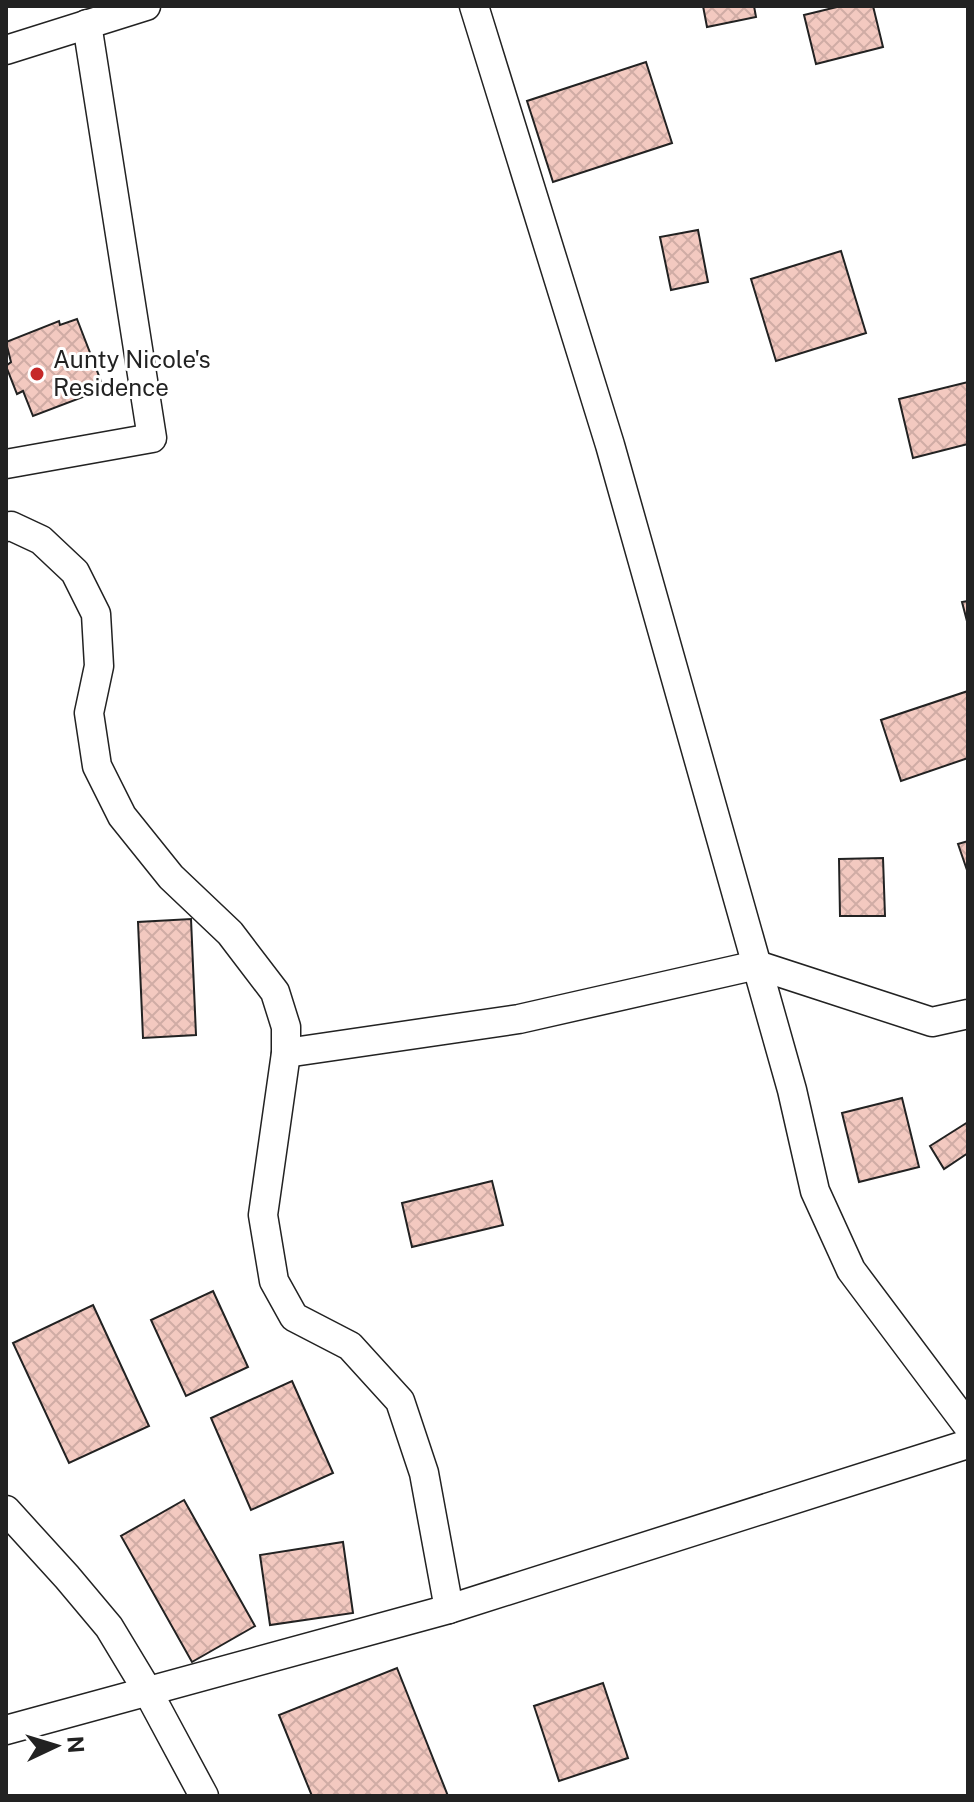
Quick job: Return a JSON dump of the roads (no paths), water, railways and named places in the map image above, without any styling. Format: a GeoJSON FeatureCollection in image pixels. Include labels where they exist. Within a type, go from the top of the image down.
{"type":"FeatureCollection","features":[{"type":"Feature","properties":{"kind":"street"},"geometry":{"type":"LineString","coordinates":[[6,50],[146,6]]}},
{"type":"Feature","properties":{"kind":"street"},"geometry":{"type":"LineString","coordinates":[[474,6],[610,445],[792,1090],[815,1191],[851,1270],[968,1426]]}},
{"type":"Feature","properties":{"kind":"street"},"geometry":{"type":"LineString","coordinates":[[6,464],[152,438],[87,24]]}},
{"type":"Feature","properties":{"kind":"street"},"geometry":{"type":"LineString","coordinates":[[8,520],[41,540],[75,572],[96,614],[99,666],[89,713],[97,766],[122,816],[171,877],[230,933],[275,992],[286,1027],[286,1053],[263,1215],[274,1281],[294,1317],[350,1346],[400,1401],[424,1473],[449,1609]]}},
{"type":"Feature","properties":{"kind":"street"},"geometry":{"type":"LineString","coordinates":[[286,1053],[519,1019],[757,965],[932,1022],[968,1014]]}},
{"type":"Feature","properties":{"kind":"street"},"geometry":{"type":"LineString","coordinates":[[6,1730],[449,1609],[968,1444]]}},
{"type":"Feature","properties":{"kind":"street"},"geometry":{"type":"LineString","coordinates":[[6,1510],[109,1627],[204,1796]]}},
{"type":"Feature","properties":{"kind":"place","name":"Aunty Nicole's Residence"},"geometry":{"type":"Point","coordinates":[37,374]}}]}
